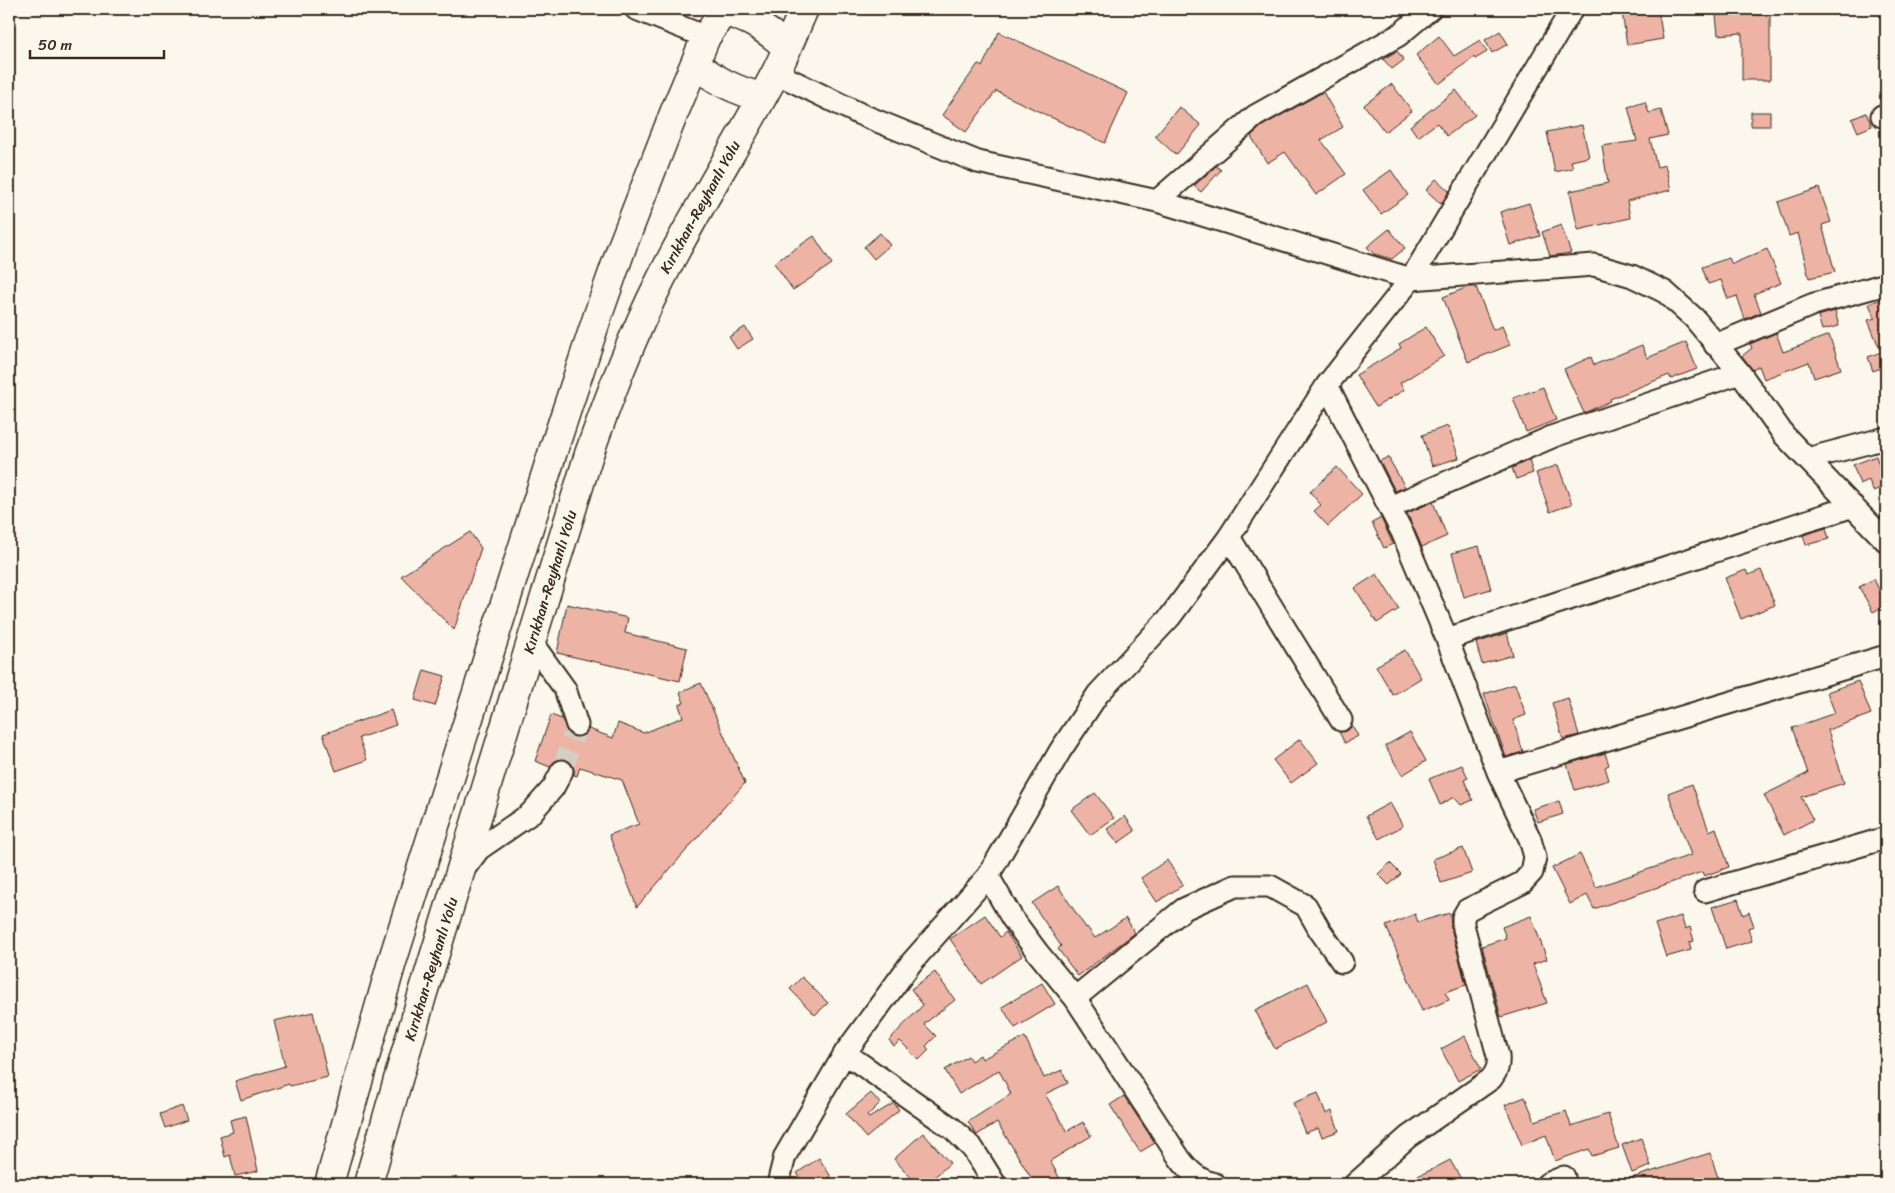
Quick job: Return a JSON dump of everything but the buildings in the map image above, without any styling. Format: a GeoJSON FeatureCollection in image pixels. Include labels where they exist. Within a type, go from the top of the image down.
{"type":"FeatureCollection","features":[{"type":"Feature","properties":{"kind":"highway","name":"Kırıkhan-Reyhanlı Yolu"},"geometry":{"type":"LineString","coordinates":[[368,1184],[459,875],[589,454],[614,383],[639,324],[684,233],[776,73],[804,9]]}},
{"type":"Feature","properties":{"kind":"highway"},"geometry":{"type":"LineString","coordinates":[[329,1184],[392,962],[554,448],[623,244],[695,63],[706,37],[724,10],[754,22],[787,47]]}},
{"type":"Feature","properties":{"kind":"highway"},"geometry":{"type":"LineString","coordinates":[[695,63],[704,72],[726,85],[762,97]]}},
{"type":"Feature","properties":{"kind":"street"},"geometry":{"type":"LineString","coordinates":[[636,9],[706,37]]}},
{"type":"Feature","properties":{"kind":"street"},"geometry":{"type":"LineString","coordinates":[[1157,201],[1255,116],[1399,35],[1430,9]]}},
{"type":"Feature","properties":{"kind":"street"},"geometry":{"type":"LineString","coordinates":[[778,1184],[785,1156],[845,1053],[911,963],[988,876],[1060,751],[1098,694],[1170,617],[1229,536],[1326,385],[1411,279],[1572,9]]}},
{"type":"Feature","properties":{"kind":"street"},"geometry":{"type":"LineString","coordinates":[[776,73],[860,114],[978,162],[1157,201],[1411,279],[1594,265],[1632,276],[1665,292],[1694,318],[1740,373],[1784,435],[1886,541]]}},
{"type":"Feature","properties":{"kind":"street"},"geometry":{"type":"LineString","coordinates":[[1715,345],[1814,304],[1886,284]]}},
{"type":"Feature","properties":{"kind":"street"},"geometry":{"type":"LineString","coordinates":[[1390,507],[1554,436],[1740,373]]}},
{"type":"Feature","properties":{"kind":"street"},"geometry":{"type":"LineString","coordinates":[[1326,385],[1390,507],[1447,639],[1498,772],[1530,839],[1534,857],[1532,872],[1522,883],[1467,910],[1463,918],[1463,925],[1498,1056],[1499,1065],[1491,1080],[1408,1136],[1355,1184]]}},
{"type":"Feature","properties":{"kind":"street"},"geometry":{"type":"LineString","coordinates":[[1807,459],[1886,438]]}},
{"type":"Feature","properties":{"kind":"street"},"geometry":{"type":"LineString","coordinates":[[1447,639],[1853,506]]}},
{"type":"Feature","properties":{"kind":"street"},"geometry":{"type":"LineString","coordinates":[[1229,536],[1341,720]]}},
{"type":"Feature","properties":{"kind":"street"},"geometry":{"type":"LineString","coordinates":[[532,643],[565,690],[577,725]]}},
{"type":"Feature","properties":{"kind":"street"},"geometry":{"type":"LineString","coordinates":[[1498,772],[1886,656]]}},
{"type":"Feature","properties":{"kind":"street"},"geometry":{"type":"LineString","coordinates":[[459,875],[479,849],[530,814],[553,788],[562,771]]}},
{"type":"Feature","properties":{"kind":"street"},"geometry":{"type":"LineString","coordinates":[[1705,891],[1886,838]]}},
{"type":"Feature","properties":{"kind":"street"},"geometry":{"type":"LineString","coordinates":[[988,876],[1012,918],[1075,998],[1180,1159],[1189,1171],[1201,1179],[1215,1184]]}},
{"type":"Feature","properties":{"kind":"street"},"geometry":{"type":"LineString","coordinates":[[1075,998],[1184,909],[1235,886],[1270,886],[1306,906],[1319,929],[1342,962]]}},
{"type":"Feature","properties":{"kind":"street"},"geometry":{"type":"LineString","coordinates":[[845,1053],[953,1129],[973,1149],[995,1184]]}},
{"type":"Feature","properties":{"kind":"tunnel"},"geometry":{"type":"LineString","coordinates":[[562,771],[577,725]]}}]}
